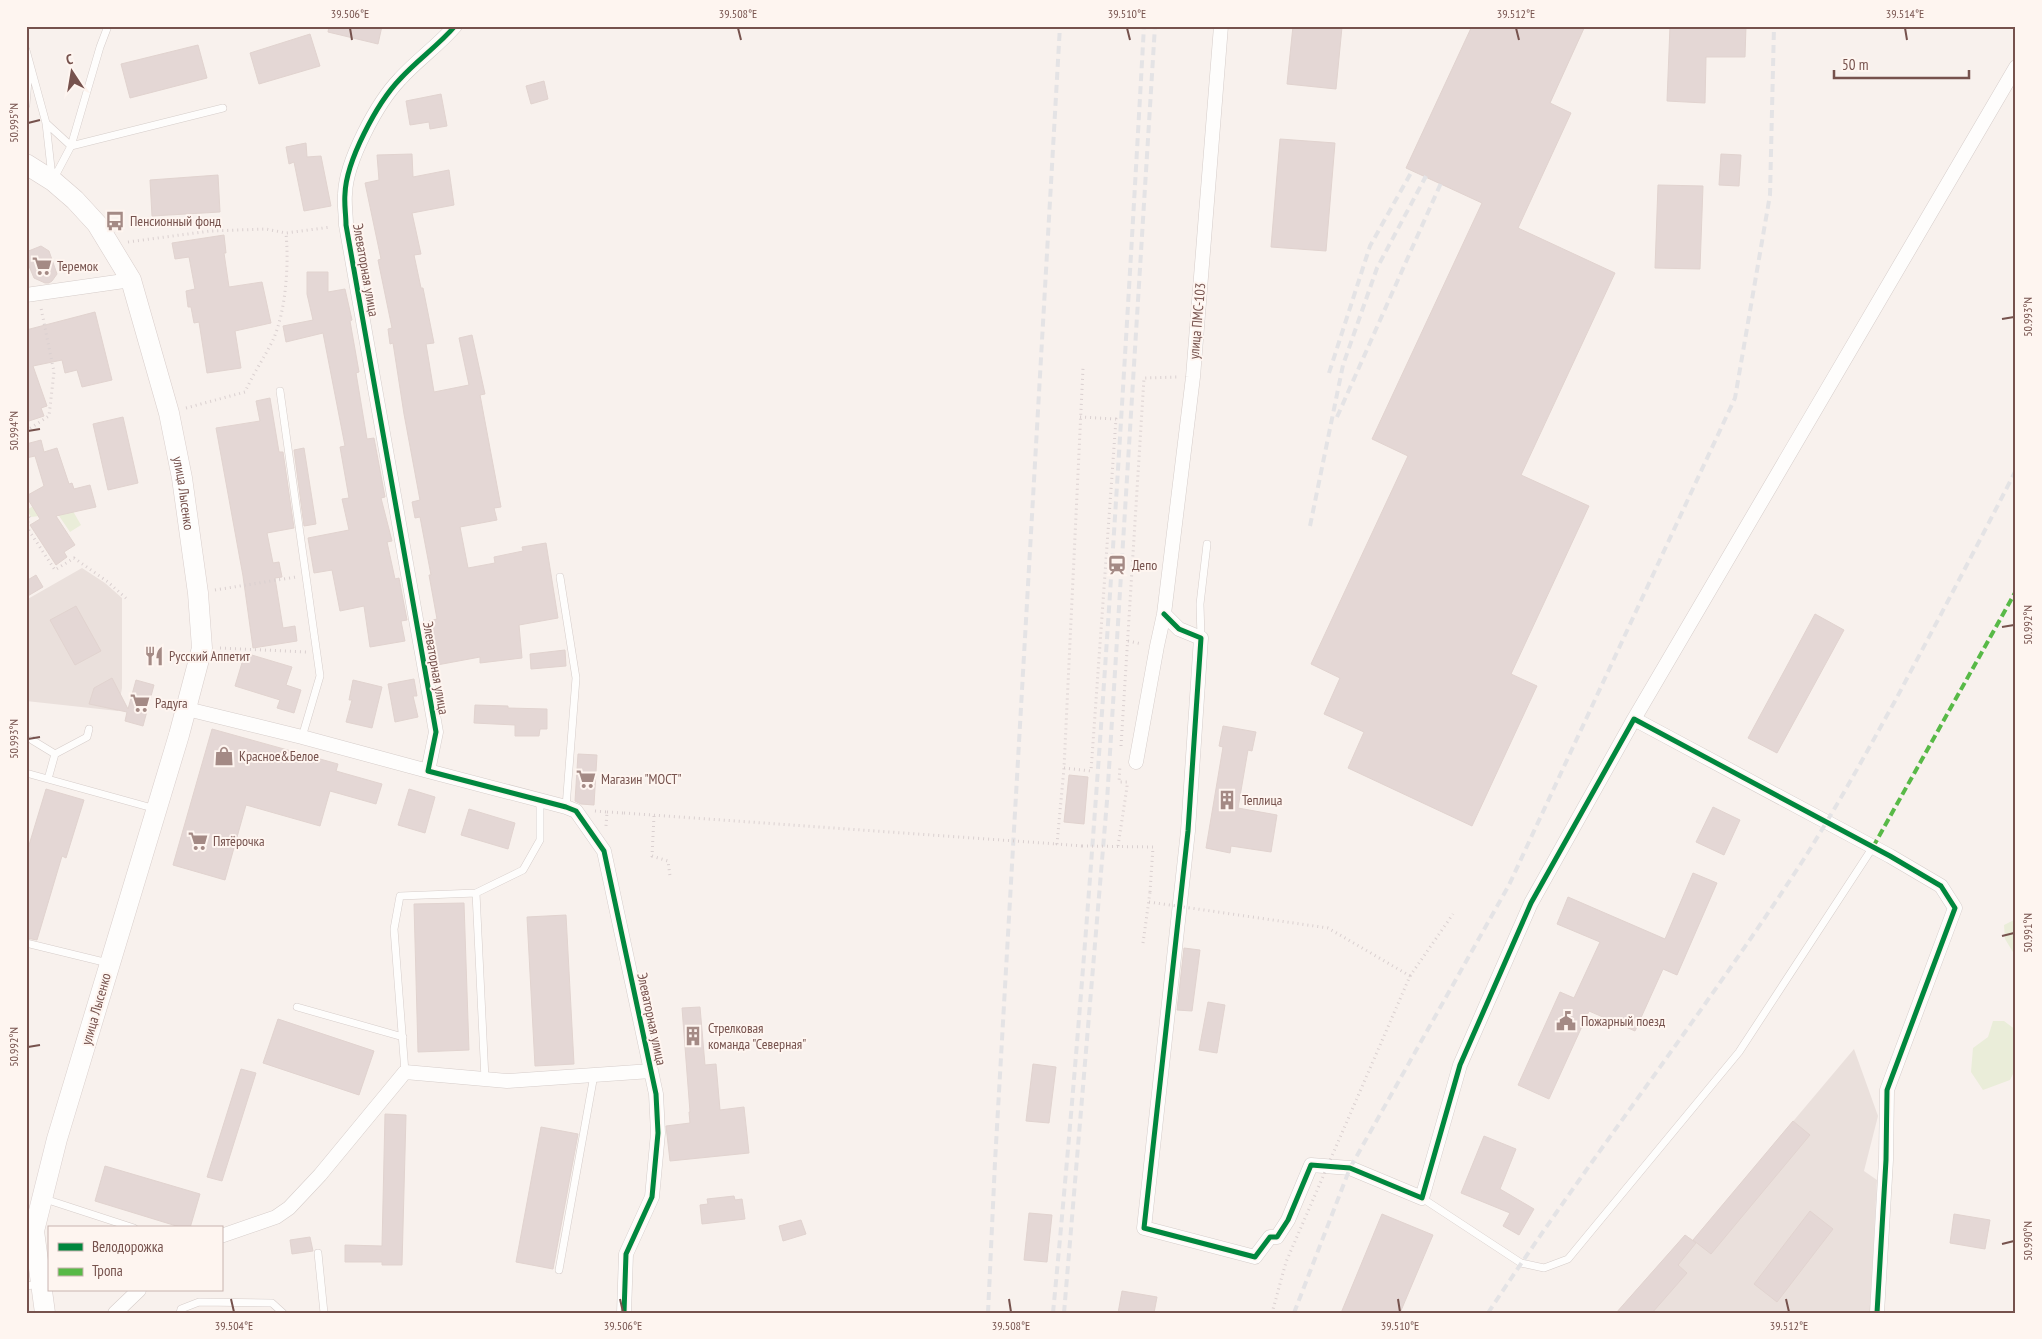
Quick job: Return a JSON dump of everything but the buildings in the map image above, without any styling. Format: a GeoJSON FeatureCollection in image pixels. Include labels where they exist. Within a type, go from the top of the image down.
{"type":"FeatureCollection","features":[{"type":"Feature","properties":{"kind":"main road","name":"улица Лысенко"},"geometry":{"type":"LineString","coordinates":[[26,164],[53,180],[97,224],[131,280],[168,413],[182,478],[198,592],[202,648],[187,709],[109,963],[57,1139],[42,1198],[30,1230],[33,1285],[45,1313]]}},
{"type":"Feature","properties":{"kind":"street","name":"Элеваторная улица"},"geometry":{"type":"LineString","coordinates":[[455,26],[399,80],[364,134],[348,174],[345,193],[346,225],[436,732],[428,772],[576,811],[604,851],[652,1071],[656,1094],[658,1133],[652,1197],[626,1254],[624,1313]]}},
{"type":"Feature","properties":{"kind":"street","name":"улица ПМС-103"},"geometry":{"type":"LineString","coordinates":[[1136,762],[1164,614],[1193,377],[1221,26]]}},
{"type":"Feature","properties":{"kind":"street"},"geometry":{"type":"LineString","coordinates":[[1164,614],[1179,629],[1201,638],[1188,831],[1144,1228],[1255,1257],[1270,1237],[1277,1237],[1288,1220],[1311,1165],[1350,1168],[1422,1198],[1460,1065],[1532,903],[1634,719],[2016,66]]}},
{"type":"Feature","properties":{"kind":"street"},"geometry":{"type":"LineString","coordinates":[[30,292],[131,280]]}},
{"type":"Feature","properties":{"kind":"street"},"geometry":{"type":"LineString","coordinates":[[187,709],[302,737],[428,772]]}},
{"type":"Feature","properties":{"kind":"street"},"geometry":{"type":"LineString","coordinates":[[1634,719],[1873,847],[1941,886],[1955,908],[1887,1090],[1886,1160],[1877,1313]]}},
{"type":"Feature","properties":{"kind":"street"},"geometry":{"type":"LineString","coordinates":[[222,1236],[276,1217],[289,1208],[320,1175],[405,1072],[507,1081],[652,1071]]}},
{"type":"Feature","properties":{"kind":"street"},"geometry":{"type":"LineString","coordinates":[[115,1313],[134,1292]]}},
{"type":"Feature","properties":{"kind":"lane"},"geometry":{"type":"LineString","coordinates":[[53,180],[71,146],[108,26]]}},
{"type":"Feature","properties":{"kind":"lane"},"geometry":{"type":"LineString","coordinates":[[26,50],[46,124],[53,180]]}},
{"type":"Feature","properties":{"kind":"lane"},"geometry":{"type":"LineString","coordinates":[[26,105],[30,62]]}},
{"type":"Feature","properties":{"kind":"lane"},"geometry":{"type":"LineString","coordinates":[[71,146],[223,108]]}},
{"type":"Feature","properties":{"kind":"lane"},"geometry":{"type":"LineString","coordinates":[[46,124],[71,146]]}},
{"type":"Feature","properties":{"kind":"lane"},"geometry":{"type":"LineString","coordinates":[[280,391],[320,676],[302,737]]}},
{"type":"Feature","properties":{"kind":"lane"},"geometry":{"type":"LineString","coordinates":[[1201,638],[1200,604],[1207,544]]}},
{"type":"Feature","properties":{"kind":"lane"},"geometry":{"type":"LineString","coordinates":[[560,577],[576,678],[566,807]]}},
{"type":"Feature","properties":{"kind":"lane"},"geometry":{"type":"LineString","coordinates":[[48,779],[54,754],[87,737],[89,729]]}},
{"type":"Feature","properties":{"kind":"lane"},"geometry":{"type":"LineString","coordinates":[[32,740],[54,754]]}},
{"type":"Feature","properties":{"kind":"lane"},"geometry":{"type":"LineString","coordinates":[[26,773],[157,809]]}},
{"type":"Feature","properties":{"kind":"lane"},"geometry":{"type":"LineString","coordinates":[[405,1072],[394,929],[400,896],[476,893],[523,870],[540,840],[540,800]]}},
{"type":"Feature","properties":{"kind":"lane"},"geometry":{"type":"LineString","coordinates":[[1422,1198],[1521,1263],[1544,1268],[1568,1259],[1740,1052],[1873,847]]}},
{"type":"Feature","properties":{"kind":"lane"},"geometry":{"type":"LineString","coordinates":[[476,893],[485,1079]]}},
{"type":"Feature","properties":{"kind":"lane"},"geometry":{"type":"LineString","coordinates":[[26,943],[109,963]]}},
{"type":"Feature","properties":{"kind":"lane"},"geometry":{"type":"LineString","coordinates":[[298,1007],[403,1037]]}},
{"type":"Feature","properties":{"kind":"lane"},"geometry":{"type":"LineString","coordinates":[[559,1270],[594,1075]]}},
{"type":"Feature","properties":{"kind":"lane"},"geometry":{"type":"LineString","coordinates":[[42,1198],[128,1226]]}},
{"type":"Feature","properties":{"kind":"lane"},"geometry":{"type":"LineString","coordinates":[[318,1254],[324,1313]]}},
{"type":"Feature","properties":{"kind":"lane"},"geometry":{"type":"LineString","coordinates":[[180,1313],[181,1309],[199,1302],[272,1303],[283,1313]]}},
{"type":"Feature","properties":{"kind":"path"},"geometry":{"type":"LineString","coordinates":[[110,245],[210,231],[266,229],[286,233],[346,225]]}},
{"type":"Feature","properties":{"kind":"path"},"geometry":{"type":"LineString","coordinates":[[168,413],[245,392],[273,339],[284,302],[286,233]]}},
{"type":"Feature","properties":{"kind":"path"},"geometry":{"type":"LineString","coordinates":[[26,431],[49,416],[54,372],[30,292]]}},
{"type":"Feature","properties":{"kind":"path"},"geometry":{"type":"LineString","coordinates":[[1057,844],[1064,768],[1083,368]]}},
{"type":"Feature","properties":{"kind":"path"},"geometry":{"type":"LineString","coordinates":[[1121,754],[1144,378],[1193,377]]}},
{"type":"Feature","properties":{"kind":"path"},"geometry":{"type":"LineString","coordinates":[[1064,768],[1091,771],[1116,418],[1080,417]]}},
{"type":"Feature","properties":{"kind":"path"},"geometry":{"type":"LineString","coordinates":[[26,513],[30,518],[26,525],[55,570],[74,558],[108,582],[128,600]]}},
{"type":"Feature","properties":{"kind":"path"},"geometry":{"type":"LineString","coordinates":[[198,592],[306,575]]}},
{"type":"Feature","properties":{"kind":"path"},"geometry":{"type":"LineString","coordinates":[[202,648],[317,652]]}},
{"type":"Feature","properties":{"kind":"path"},"geometry":{"type":"LineString","coordinates":[[1118,846],[1127,787],[1127,782],[1119,782],[1120,763]]}},
{"type":"Feature","properties":{"kind":"path"},"geometry":{"type":"LineString","coordinates":[[607,812],[1057,844],[1154,847],[1150,902],[1142,943]]}},
{"type":"Feature","properties":{"kind":"path"},"geometry":{"type":"LineString","coordinates":[[654,816],[652,856],[668,861],[670,876]]}},
{"type":"Feature","properties":{"kind":"path"},"geometry":{"type":"LineString","coordinates":[[1150,902],[1328,928],[1410,976]]}},
{"type":"Feature","properties":{"kind":"path"},"geometry":{"type":"LineString","coordinates":[[1272,1313],[1286,1262],[1410,976],[1453,914]]}},
{"type":"Feature","properties":{"kind":"shaded area"},"geometry":{"type":"Polygon","coordinates":[[[82,568],[105,583],[122,598],[122,688],[118,711],[26,701],[26,600],[82,568]]]}},
{"type":"Feature","properties":{"kind":"shaded area"},"geometry":{"type":"Polygon","coordinates":[[[1854,1049],[1878,1116],[1864,1171],[1877,1180],[1870,1313],[1616,1313],[1685,1235],[1693,1240],[1854,1049]]]}},
{"type":"Feature","properties":{"kind":"green space"},"geometry":{"type":"Polygon","coordinates":[[[48,496],[66,499],[81,525],[70,532],[55,510],[31,517],[27,510],[48,496]]]}},
{"type":"Feature","properties":{"kind":"green space"},"geometry":{"type":"Polygon","coordinates":[[[2016,919],[2016,957],[2005,939],[2004,925],[2016,919]]]}},
{"type":"Feature","properties":{"kind":"green space"},"geometry":{"type":"Polygon","coordinates":[[[1993,1021],[2004,1021],[2016,1030],[2016,1068],[2010,1080],[1983,1090],[1971,1072],[1973,1048],[1988,1037],[1993,1021]]]}},
{"type":"Feature","properties":{"kind":"railway"},"geometry":{"type":"LineString","coordinates":[[988,1313],[1060,26]]}},
{"type":"Feature","properties":{"kind":"railway"},"geometry":{"type":"LineString","coordinates":[[1053,1313],[1081,992],[1105,670],[1144,26]]}},
{"type":"Feature","properties":{"kind":"railway"},"geometry":{"type":"LineString","coordinates":[[1064,1313],[1107,801],[1155,26]]}},
{"type":"Feature","properties":{"kind":"railway"},"geometry":{"type":"LineString","coordinates":[[1294,1313],[1350,1168],[1509,885],[1735,398],[1770,195],[1774,26]]}},
{"type":"Feature","properties":{"kind":"railway"},"geometry":{"type":"LineString","coordinates":[[1329,373],[1370,246],[1412,171]]}},
{"type":"Feature","properties":{"kind":"railway"},"geometry":{"type":"LineString","coordinates":[[1310,526],[1343,365],[1377,268],[1426,176]]}},
{"type":"Feature","properties":{"kind":"railway"},"geometry":{"type":"LineString","coordinates":[[1337,417],[1441,183]]}},
{"type":"Feature","properties":{"kind":"railway"},"geometry":{"type":"LineString","coordinates":[[1488,1313],[1565,1200],[1762,922],[1813,845],[1895,701],[2016,470]]}},
{"type":"Feature","properties":{"kind":"marked path"},"geometry":{"type":"LineString","coordinates":[[1873,847],[2016,591]]}},
{"type":"Feature","properties":{"kind":"cycle path"},"geometry":{"type":"LineString","coordinates":[[455,26],[391,89],[364,133],[351,165],[347,181],[345,198],[346,225],[436,732],[428,771],[576,811],[604,851],[656,1094],[658,1133],[652,1197],[626,1254],[624,1313]]}},
{"type":"Feature","properties":{"kind":"cycle path"},"geometry":{"type":"LineString","coordinates":[[1164,614],[1179,629],[1201,638],[1188,831],[1144,1228],[1255,1257],[1270,1237],[1277,1237],[1288,1220],[1311,1165],[1350,1168],[1422,1198],[1460,1065],[1531,903],[1634,719],[1890,856],[1941,886],[1955,908],[1887,1090],[1886,1160],[1877,1313]]}},
{"type":"Feature","properties":{"kind":"place","name":"Пенсионный фонд"},"geometry":{"type":"Point","coordinates":[115,221]}},
{"type":"Feature","properties":{"kind":"place","name":"Теремок"},"geometry":{"type":"Point","coordinates":[42,266]}},
{"type":"Feature","properties":{"kind":"place","name":"Депо"},"geometry":{"type":"Point","coordinates":[1117,565]}},
{"type":"Feature","properties":{"kind":"place","name":"Русский Аппетит"},"geometry":{"type":"Point","coordinates":[154,656]}},
{"type":"Feature","properties":{"kind":"place","name":"Радуга"},"geometry":{"type":"Point","coordinates":[140,703]}},
{"type":"Feature","properties":{"kind":"place","name":"Красное&Белое"},"geometry":{"type":"Point","coordinates":[224,756]}},
{"type":"Feature","properties":{"kind":"place","name":"Магазин \"МОСТ\""},"geometry":{"type":"Point","coordinates":[586,779]}},
{"type":"Feature","properties":{"kind":"place","name":"Теплица"},"geometry":{"type":"Point","coordinates":[1227,800]}},
{"type":"Feature","properties":{"kind":"place","name":"Пятёрочка"},"geometry":{"type":"Point","coordinates":[198,841]}},
{"type":"Feature","properties":{"kind":"place","name":"Пожарный поезд"},"geometry":{"type":"Point","coordinates":[1566,1021]}},
{"type":"Feature","properties":{"kind":"place","name":"Стрелковая команда \"Северная\""},"geometry":{"type":"Point","coordinates":[693,1036]}}]}
